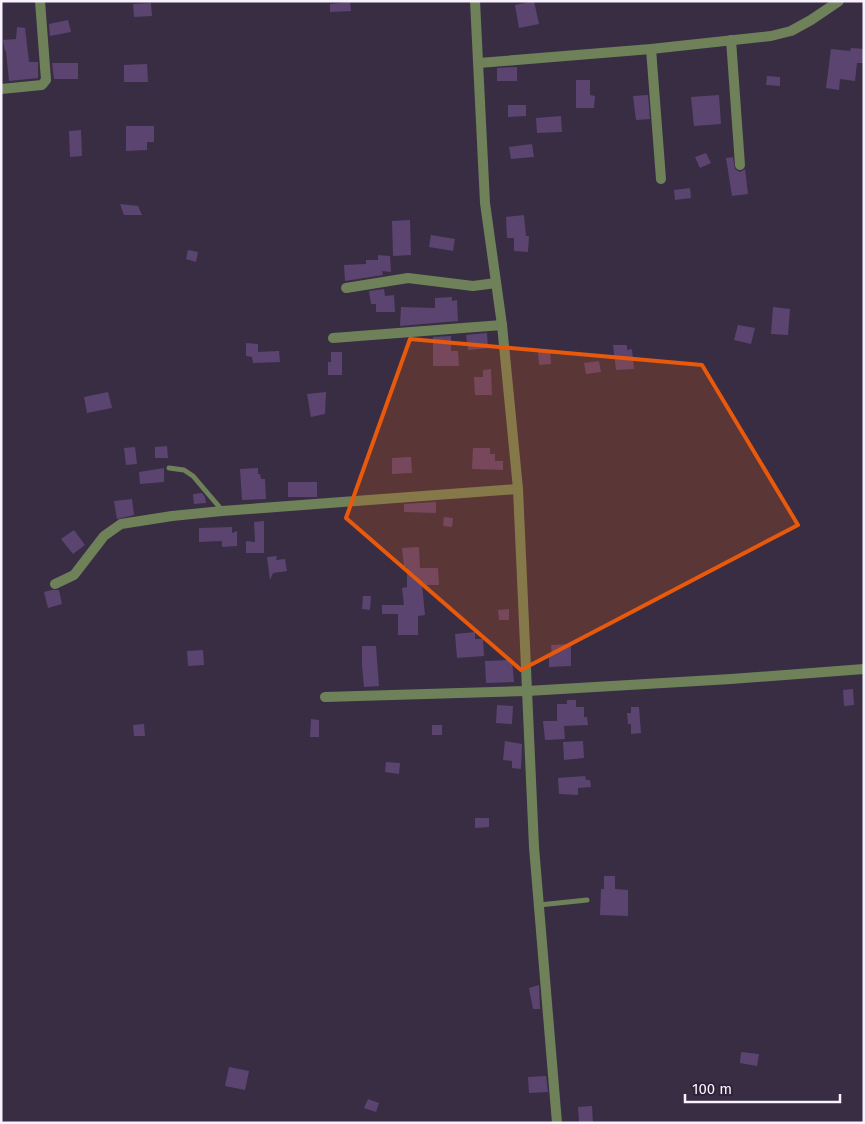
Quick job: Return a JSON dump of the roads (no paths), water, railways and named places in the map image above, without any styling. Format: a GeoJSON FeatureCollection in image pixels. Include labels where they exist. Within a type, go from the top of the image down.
{"type":"FeatureCollection","features":[{"type":"Feature","properties":{"kind":"street"},"geometry":{"type":"LineString","coordinates":[[1,89],[42,85],[46,80],[40,1]]}},
{"type":"Feature","properties":{"kind":"street"},"geometry":{"type":"LineString","coordinates":[[476,1],[485,203],[502,325],[518,489],[534,837],[557,1123]]}},
{"type":"Feature","properties":{"kind":"street"},"geometry":{"type":"LineString","coordinates":[[479,63],[651,49],[770,36],[791,31],[812,20],[839,1]]}},
{"type":"Feature","properties":{"kind":"street"},"geometry":{"type":"LineString","coordinates":[[731,40],[740,164]]}},
{"type":"Feature","properties":{"kind":"street"},"geometry":{"type":"LineString","coordinates":[[651,49],[661,179]]}},
{"type":"Feature","properties":{"kind":"street"},"geometry":{"type":"LineString","coordinates":[[346,288],[408,278],[473,286],[496,283]]}},
{"type":"Feature","properties":{"kind":"street"},"geometry":{"type":"LineString","coordinates":[[334,338],[502,325]]}},
{"type":"Feature","properties":{"kind":"street"},"geometry":{"type":"LineString","coordinates":[[55,584],[74,575],[104,536],[121,524],[222,511],[518,489]]}},
{"type":"Feature","properties":{"kind":"street"},"geometry":{"type":"LineString","coordinates":[[326,697],[527,691],[864,669]]}},
{"type":"Feature","properties":{"kind":"lane"},"geometry":{"type":"LineString","coordinates":[[169,468],[184,470],[193,476],[222,511]]}},
{"type":"Feature","properties":{"kind":"lane"},"geometry":{"type":"LineString","coordinates":[[539,905],[587,900]]}}]}
